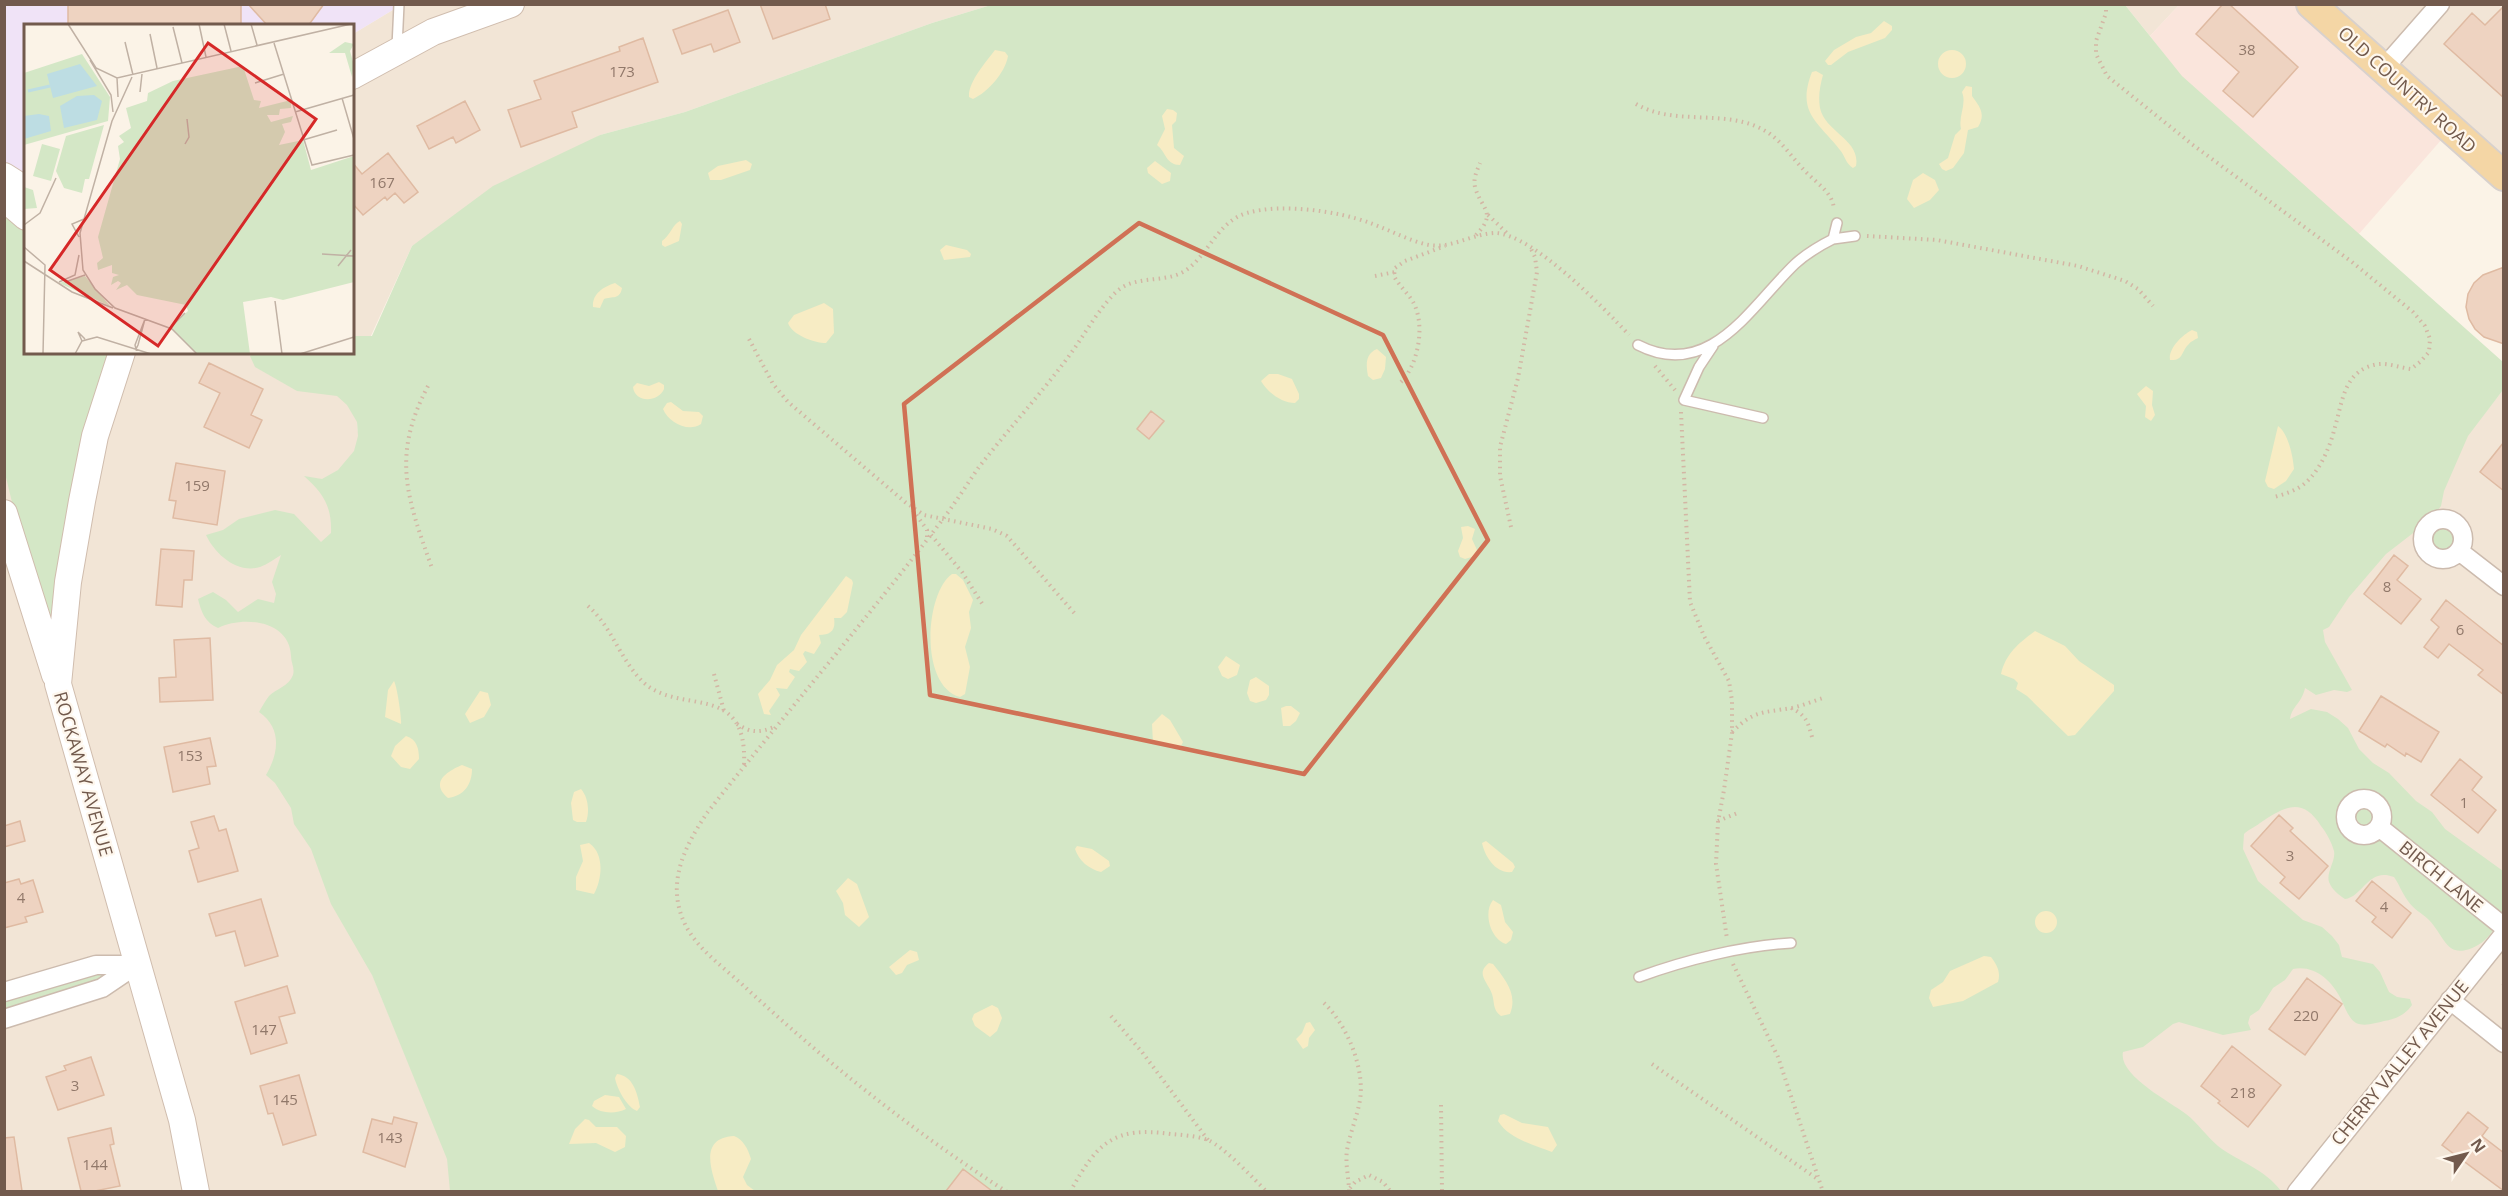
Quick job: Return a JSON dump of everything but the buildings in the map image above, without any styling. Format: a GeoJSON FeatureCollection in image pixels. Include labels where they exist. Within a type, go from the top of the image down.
{"type":"FeatureCollection","features":[{"type":"Feature","properties":{"kind":"main road"},"geometry":{"type":"LineString","coordinates":[[354,75],[434,32],[511,4]]}},
{"type":"Feature","properties":{"kind":"main road","name":"OLD COUNTRY ROAD"},"geometry":{"type":"LineString","coordinates":[[2310,4],[2504,176]]}},
{"type":"Feature","properties":{"kind":"main road"},"geometry":{"type":"LineString","coordinates":[[4,176],[24,189]]}},
{"type":"Feature","properties":{"kind":"main road"},"geometry":{"type":"LineString","coordinates":[[4,198],[24,215]]}},
{"type":"Feature","properties":{"kind":"main road","name":"ROCKAWAY AVENUE"},"geometry":{"type":"LineString","coordinates":[[121,354],[95,436],[82,501],[68,582],[58,684],[136,965],[182,1120],[196,1191]]}},
{"type":"Feature","properties":{"kind":"main road"},"geometry":{"type":"LineString","coordinates":[[4,513],[58,684]]}},
{"type":"Feature","properties":{"kind":"street"},"geometry":{"type":"LineString","coordinates":[[2383,69],[2440,4]]}},
{"type":"Feature","properties":{"kind":"street"},"geometry":{"type":"LineString","coordinates":[[2459,551],[2504,586]]}},
{"type":"Feature","properties":{"kind":"street","name":"BIRCH LANE"},"geometry":{"type":"LineString","coordinates":[[2379,827],[2504,927]]}},
{"type":"Feature","properties":{"kind":"street","name":"CHERRY VALLEY AVENUE"},"geometry":{"type":"LineString","coordinates":[[2297,1191],[2504,934]]}},
{"type":"Feature","properties":{"kind":"street"},"geometry":{"type":"LineString","coordinates":[[4,992],[96,964],[136,965]]}},
{"type":"Feature","properties":{"kind":"street"},"geometry":{"type":"LineString","coordinates":[[4,1019],[102,988],[136,965]]}},
{"type":"Feature","properties":{"kind":"street"},"geometry":{"type":"LineString","coordinates":[[2450,1000],[2504,1043]]}},
{"type":"Feature","properties":{"kind":"lane"},"geometry":{"type":"LineString","coordinates":[[397,51],[399,4]]}},
{"type":"Feature","properties":{"kind":"lane"},"geometry":{"type":"LineString","coordinates":[[1833,239],[1837,223]]}},
{"type":"Feature","properties":{"kind":"lane"},"geometry":{"type":"LineString","coordinates":[[1762,418],[1684,400],[1699,367],[1713,346],[1747,317],[1794,266],[1813,249],[1833,239],[1855,236]]}},
{"type":"Feature","properties":{"kind":"lane"},"geometry":{"type":"LineString","coordinates":[[1638,345],[1649,351],[1667,355],[1693,352],[1713,346]]}},
{"type":"Feature","properties":{"kind":"lane"},"geometry":{"type":"LineString","coordinates":[[1639,977],[1731,951],[1765,944],[1791,943]]}},
{"type":"Feature","properties":{"kind":"path"},"geometry":{"type":"LineString","coordinates":[[2106,4],[2106,13],[2096,41],[2096,54],[2107,76],[2193,145],[2352,262],[2413,312],[2425,326],[2430,339],[2428,352],[2411,369],[2382,363],[2369,366],[2348,382],[2342,394],[2335,428],[2318,469],[2305,483],[2290,492],[2274,497]]}},
{"type":"Feature","properties":{"kind":"path"},"geometry":{"type":"LineString","coordinates":[[1636,104],[1649,111],[1683,118],[1737,119],[1770,134],[1802,169],[1830,194],[1837,223]]}},
{"type":"Feature","properties":{"kind":"path"},"geometry":{"type":"LineString","coordinates":[[1476,235],[1488,215],[1487,207],[1474,186],[1474,176],[1480,163]]}},
{"type":"Feature","properties":{"kind":"path"},"geometry":{"type":"LineString","coordinates":[[1007,1191],[966,1166],[888,1109],[772,1012],[696,942],[684,922],[677,896],[678,868],[690,838],[744,766],[929,537],[979,467],[1067,358],[1115,293],[1125,285],[1140,280],[1172,277],[1182,273],[1192,266],[1229,222],[1243,213],[1260,209],[1331,212],[1368,222],[1433,246],[1457,241]]}},
{"type":"Feature","properties":{"kind":"path"},"geometry":{"type":"LineString","coordinates":[[1488,215],[1509,236]]}},
{"type":"Feature","properties":{"kind":"path"},"geometry":{"type":"LineString","coordinates":[[1401,382],[1407,376],[1412,364],[1419,329],[1413,302],[1399,286],[1395,268],[1405,261],[1457,241],[1476,235],[1498,233],[1530,246],[1584,291],[1638,345],[1684,400],[1682,425],[1690,602],[1704,636],[1729,681],[1732,701],[1732,733],[1725,790],[1718,822],[1716,864],[1725,932],[1737,973],[1786,1079],[1823,1191]]}},
{"type":"Feature","properties":{"kind":"path"},"geometry":{"type":"LineString","coordinates":[[1855,236],[1937,240],[2078,266],[2125,281],[2138,289],[2153,306]]}},
{"type":"Feature","properties":{"kind":"path"},"geometry":{"type":"LineString","coordinates":[[1511,527],[1500,476],[1499,455],[1518,378],[1536,272],[1535,256],[1530,246]]}},
{"type":"Feature","properties":{"kind":"path"},"geometry":{"type":"LineString","coordinates":[[1375,276],[1395,272]]}},
{"type":"Feature","properties":{"kind":"path"},"geometry":{"type":"LineString","coordinates":[[749,339],[773,384],[788,402],[908,505],[921,520],[929,537],[962,572],[983,605]]}},
{"type":"Feature","properties":{"kind":"path"},"geometry":{"type":"LineString","coordinates":[[428,386],[416,408],[405,464],[406,487],[413,517],[432,568]]}},
{"type":"Feature","properties":{"kind":"path"},"geometry":{"type":"LineString","coordinates":[[908,505],[924,515],[992,529],[1007,536],[1076,615]]}},
{"type":"Feature","properties":{"kind":"path"},"geometry":{"type":"LineString","coordinates":[[588,606],[601,617],[642,682],[660,693],[704,702],[724,712],[736,724],[743,735],[744,766]]}},
{"type":"Feature","properties":{"kind":"path"},"geometry":{"type":"LineString","coordinates":[[714,674],[724,712]]}},
{"type":"Feature","properties":{"kind":"path"},"geometry":{"type":"LineString","coordinates":[[1732,733],[1757,712],[1791,708],[1823,698]]}},
{"type":"Feature","properties":{"kind":"path"},"geometry":{"type":"LineString","coordinates":[[1791,708],[1802,713],[1808,720],[1812,737]]}},
{"type":"Feature","properties":{"kind":"path"},"geometry":{"type":"LineString","coordinates":[[736,724],[750,732],[762,732],[775,727]]}},
{"type":"Feature","properties":{"kind":"path"},"geometry":{"type":"LineString","coordinates":[[1718,822],[1740,812]]}},
{"type":"Feature","properties":{"kind":"path"},"geometry":{"type":"LineString","coordinates":[[1324,1003],[1333,1012],[1354,1053],[1360,1078],[1360,1099],[1347,1150],[1346,1171],[1350,1190]]}},
{"type":"Feature","properties":{"kind":"path"},"geometry":{"type":"LineString","coordinates":[[1111,1017],[1142,1052],[1209,1141],[1267,1191]]}},
{"type":"Feature","properties":{"kind":"path"},"geometry":{"type":"LineString","coordinates":[[1652,1064],[1820,1180]]}},
{"type":"Feature","properties":{"kind":"path"},"geometry":{"type":"LineString","coordinates":[[1441,1105],[1442,1191]]}},
{"type":"Feature","properties":{"kind":"path"},"geometry":{"type":"LineString","coordinates":[[1070,1191],[1097,1150],[1112,1139],[1132,1132],[1158,1132],[1209,1141]]}},
{"type":"Feature","properties":{"kind":"path"},"geometry":{"type":"LineString","coordinates":[[1350,1190],[1355,1182],[1370,1175],[1383,1182],[1390,1191]]}},
{"type":"Feature","properties":{"kind":"highlighted area"},"geometry":{"type":"Polygon","coordinates":[[[1139,223],[1383,335],[1488,540],[1304,774],[930,695],[904,404],[1139,223]]]}},
{"type":"Feature","properties":{"kind":"shaded area"},"geometry":{"type":"Polygon","coordinates":[[[4,5],[401,5],[354,33],[354,24],[24,24],[24,184],[5,170],[4,5]]]}},
{"type":"Feature","properties":{"kind":"shaded area"},"geometry":{"type":"Polygon","coordinates":[[[401,5],[991,5],[932,23],[685,112],[600,135],[412,246],[358,364],[357,422],[360,454],[346,911],[461,1191],[5,1191],[4,170],[24,335],[24,354],[354,354],[354,33],[401,5]]]}},
{"type":"Feature","properties":{"kind":"shaded area"},"geometry":{"type":"Polygon","coordinates":[[[2125,5],[2179,5],[2150,36],[2125,5]]]}},
{"type":"Feature","properties":{"kind":"shaded area"},"geometry":{"type":"Polygon","coordinates":[[[2179,5],[2306,5],[2449,131],[2358,235],[2181,76],[2150,36],[2179,5]]]}},
{"type":"Feature","properties":{"kind":"shaded area"},"geometry":{"type":"Polygon","coordinates":[[[2306,5],[2503,5],[2503,179],[2306,5]]]}},
{"type":"Feature","properties":{"kind":"shaded area"},"geometry":{"type":"Polygon","coordinates":[[[2503,390],[2503,1191],[2271,1191],[2102,1056],[2312,634],[2503,390]]]}},
{"type":"Feature","properties":{"kind":"green space"},"geometry":{"type":"Polygon","coordinates":[[[991,5],[2125,5],[2182,76],[2503,362],[2503,390],[2468,436],[2444,491],[2441,506],[2430,520],[2386,554],[2349,597],[2329,627],[2323,630],[2325,642],[2352,690],[2347,692],[2334,690],[2316,695],[2305,688],[2290,719],[2311,709],[2327,712],[2338,719],[2348,728],[2359,749],[2373,763],[2389,773],[2416,801],[2432,812],[2445,829],[2503,871],[2503,919],[2478,945],[2468,950],[2453,949],[2448,946],[2429,920],[2410,904],[2394,877],[2378,876],[2357,893],[2345,899],[2336,892],[2328,878],[2334,859],[2333,848],[2323,828],[2307,811],[2292,807],[2285,809],[2244,834],[2243,849],[2258,881],[2303,920],[2322,927],[2332,936],[2339,945],[2342,957],[2373,964],[2380,972],[2389,992],[2397,997],[2410,999],[2412,1005],[2396,1018],[2359,1024],[2351,1018],[2337,992],[2322,975],[2308,969],[2293,969],[2285,980],[2273,988],[2259,1010],[2250,1016],[2248,1023],[2251,1030],[2223,1035],[2179,1022],[2143,1047],[2123,1052],[2128,1070],[2146,1087],[2190,1118],[2226,1152],[2260,1171],[2281,1191],[450,1191],[447,1159],[372,975],[331,904],[311,849],[294,824],[291,808],[275,783],[266,775],[274,758],[276,741],[272,726],[259,712],[269,696],[285,685],[293,675],[289,644],[283,635],[264,624],[240,622],[218,628],[204,616],[198,599],[213,592],[226,600],[238,612],[258,599],[274,603],[276,594],[272,582],[281,555],[260,567],[243,568],[221,555],[206,535],[223,530],[239,519],[275,510],[294,514],[321,542],[331,533],[330,515],[321,494],[304,476],[322,479],[338,470],[354,451],[358,436],[357,422],[347,405],[337,396],[297,391],[255,367],[250,356],[252,354],[354,354],[354,336],[372,336],[412,246],[493,186],[600,135],[685,112],[932,23],[991,5]]]}},
{"type":"Feature","properties":{"kind":"green space"},"geometry":{"type":"Polygon","coordinates":[[[4,205],[24,223],[24,354],[112,354],[91,409],[75,471],[57,580],[52,635],[28,569],[5,473],[4,205]]]}},
{"type":"Feature","properties":{"kind":"green space"},"geometry":{"type":"Polygon","coordinates":[[[2443,522],[2455,527],[2460,539],[2455,551],[2443,556],[2431,551],[2426,539],[2431,527],[2443,522]]]}},
{"type":"Feature","properties":{"kind":"green space"},"geometry":{"type":"Polygon","coordinates":[[[100,972],[107,975],[102,980],[5,1009],[5,1001],[100,972]]]}},
{"type":"Feature","properties":{"kind":"sand"},"geometry":{"type":"Polygon","coordinates":[[[1884,21],[1892,26],[1892,30],[1885,38],[1848,52],[1831,65],[1825,61],[1834,50],[1856,37],[1871,33],[1884,21]]]}},
{"type":"Feature","properties":{"kind":"sand"},"geometry":{"type":"Polygon","coordinates":[[[995,50],[1005,52],[1008,56],[1003,69],[984,92],[973,99],[969,97],[974,79],[995,50]]]}},
{"type":"Feature","properties":{"kind":"sand"},"geometry":{"type":"Polygon","coordinates":[[[1952,50],[1962,54],[1966,64],[1962,74],[1952,78],[1942,74],[1938,64],[1942,54],[1952,50]]]}},
{"type":"Feature","properties":{"kind":"sand"},"geometry":{"type":"Polygon","coordinates":[[[1816,71],[1823,75],[1819,99],[1823,116],[1853,149],[1856,166],[1853,168],[1817,124],[1808,107],[1808,86],[1812,72],[1816,71]]]}},
{"type":"Feature","properties":{"kind":"sand"},"geometry":{"type":"Polygon","coordinates":[[[1966,86],[1972,87],[1972,96],[1980,107],[1982,118],[1978,127],[1968,130],[1964,153],[1953,168],[1946,171],[1939,164],[1948,158],[1955,135],[1961,129],[1964,101],[1962,92],[1966,86]]]}},
{"type":"Feature","properties":{"kind":"sand"},"geometry":{"type":"Polygon","coordinates":[[[1167,109],[1177,113],[1176,121],[1172,125],[1174,148],[1184,156],[1180,165],[1169,161],[1157,145],[1165,129],[1162,116],[1167,109]]]}},
{"type":"Feature","properties":{"kind":"sand"},"geometry":{"type":"Polygon","coordinates":[[[746,160],[752,164],[750,170],[721,180],[710,180],[708,173],[718,166],[746,160]]]}},
{"type":"Feature","properties":{"kind":"sand"},"geometry":{"type":"Polygon","coordinates":[[[1155,161],[1171,173],[1170,181],[1162,184],[1148,173],[1147,168],[1155,161]]]}},
{"type":"Feature","properties":{"kind":"sand"},"geometry":{"type":"Polygon","coordinates":[[[1923,173],[1935,180],[1939,190],[1930,200],[1914,208],[1907,199],[1913,180],[1923,173]]]}},
{"type":"Feature","properties":{"kind":"sand"},"geometry":{"type":"Polygon","coordinates":[[[680,221],[682,224],[679,241],[665,247],[662,241],[680,221]]]}},
{"type":"Feature","properties":{"kind":"sand"},"geometry":{"type":"Polygon","coordinates":[[[946,245],[967,250],[971,254],[970,257],[944,260],[940,250],[946,245]]]}},
{"type":"Feature","properties":{"kind":"sand"},"geometry":{"type":"Polygon","coordinates":[[[615,283],[622,288],[621,292],[615,297],[604,299],[600,308],[593,307],[594,298],[599,292],[615,283]]]}},
{"type":"Feature","properties":{"kind":"sand"},"geometry":{"type":"Polygon","coordinates":[[[824,303],[833,309],[834,333],[826,343],[804,337],[790,327],[788,323],[794,315],[824,303]]]}},
{"type":"Feature","properties":{"kind":"sand"},"geometry":{"type":"Polygon","coordinates":[[[2192,330],[2197,332],[2198,338],[2186,347],[2178,359],[2170,360],[2171,351],[2184,335],[2192,330]]]}},
{"type":"Feature","properties":{"kind":"sand"},"geometry":{"type":"Polygon","coordinates":[[[1377,349],[1386,357],[1385,369],[1381,378],[1373,380],[1368,376],[1367,360],[1370,354],[1377,349]]]}},
{"type":"Feature","properties":{"kind":"sand"},"geometry":{"type":"Polygon","coordinates":[[[1269,374],[1278,374],[1292,379],[1299,399],[1295,403],[1290,403],[1271,393],[1261,381],[1269,374]]]}},
{"type":"Feature","properties":{"kind":"sand"},"geometry":{"type":"Polygon","coordinates":[[[659,382],[664,385],[664,389],[653,399],[642,399],[633,387],[637,383],[649,386],[659,382]]]}},
{"type":"Feature","properties":{"kind":"sand"},"geometry":{"type":"Polygon","coordinates":[[[2146,386],[2153,391],[2152,405],[2155,415],[2151,421],[2145,417],[2146,406],[2137,394],[2146,386]]]}},
{"type":"Feature","properties":{"kind":"sand"},"geometry":{"type":"Polygon","coordinates":[[[671,402],[683,411],[699,412],[703,416],[701,424],[685,427],[674,422],[663,409],[667,403],[671,402]]]}},
{"type":"Feature","properties":{"kind":"sand"},"geometry":{"type":"Polygon","coordinates":[[[2278,426],[2287,439],[2294,469],[2286,481],[2274,489],[2268,487],[2265,481],[2278,426]]]}},
{"type":"Feature","properties":{"kind":"sand"},"geometry":{"type":"Polygon","coordinates":[[[1468,526],[1475,529],[1472,539],[1477,550],[1475,556],[1465,559],[1460,557],[1458,551],[1463,538],[1461,527],[1468,526]]]}},
{"type":"Feature","properties":{"kind":"sand"},"geometry":{"type":"Polygon","coordinates":[[[952,574],[956,574],[963,580],[973,600],[969,612],[971,628],[965,647],[970,667],[965,694],[960,697],[947,689],[938,676],[932,658],[930,638],[936,600],[943,584],[952,574]]]}},
{"type":"Feature","properties":{"kind":"sand"},"geometry":{"type":"Polygon","coordinates":[[[846,576],[853,583],[847,612],[841,618],[834,618],[832,631],[819,635],[821,643],[814,654],[805,651],[803,654],[807,662],[799,671],[790,669],[789,672],[795,677],[787,689],[776,688],[780,695],[769,711],[771,715],[764,714],[758,694],[770,680],[777,665],[794,650],[801,635],[846,576]]]}},
{"type":"Feature","properties":{"kind":"sand"},"geometry":{"type":"Polygon","coordinates":[[[2035,631],[2065,646],[2079,661],[2114,685],[2114,691],[2075,735],[2068,736],[2027,696],[2016,689],[2018,683],[2014,679],[2001,674],[2010,654],[2035,631]]]}},
{"type":"Feature","properties":{"kind":"sand"},"geometry":{"type":"Polygon","coordinates":[[[1226,656],[1240,665],[1237,675],[1228,679],[1222,676],[1218,667],[1226,656]]]}},
{"type":"Feature","properties":{"kind":"sand"},"geometry":{"type":"Polygon","coordinates":[[[1256,677],[1269,686],[1269,695],[1266,700],[1256,703],[1250,701],[1247,693],[1250,680],[1256,677]]]}},
{"type":"Feature","properties":{"kind":"sand"},"geometry":{"type":"Polygon","coordinates":[[[394,681],[401,724],[385,717],[388,690],[394,681]]]}},
{"type":"Feature","properties":{"kind":"sand"},"geometry":{"type":"Polygon","coordinates":[[[480,691],[488,693],[491,705],[484,717],[470,723],[465,714],[480,691]]]}},
{"type":"Feature","properties":{"kind":"sand"},"geometry":{"type":"Polygon","coordinates":[[[1291,706],[1300,713],[1290,726],[1283,726],[1281,708],[1291,706]]]}},
{"type":"Feature","properties":{"kind":"sand"},"geometry":{"type":"Polygon","coordinates":[[[1162,714],[1170,720],[1183,742],[1180,748],[1153,743],[1152,724],[1162,714]]]}},
{"type":"Feature","properties":{"kind":"sand"},"geometry":{"type":"Polygon","coordinates":[[[406,736],[415,742],[419,752],[419,759],[410,769],[401,767],[391,756],[395,746],[406,736]]]}},
{"type":"Feature","properties":{"kind":"sand"},"geometry":{"type":"Polygon","coordinates":[[[462,765],[472,769],[469,784],[463,792],[448,798],[440,787],[440,782],[451,770],[462,765]]]}},
{"type":"Feature","properties":{"kind":"sand"},"geometry":{"type":"Polygon","coordinates":[[[581,789],[588,804],[586,822],[573,820],[571,803],[574,792],[581,789]]]}},
{"type":"Feature","properties":{"kind":"sand"},"geometry":{"type":"Polygon","coordinates":[[[1486,841],[1513,863],[1515,867],[1512,872],[1501,870],[1492,864],[1482,843],[1486,841]]]}},
{"type":"Feature","properties":{"kind":"sand"},"geometry":{"type":"Polygon","coordinates":[[[589,843],[600,860],[599,881],[594,894],[576,890],[576,877],[583,861],[580,845],[589,843]]]}},
{"type":"Feature","properties":{"kind":"sand"},"geometry":{"type":"Polygon","coordinates":[[[1077,846],[1092,849],[1109,861],[1110,866],[1101,872],[1092,869],[1082,861],[1075,849],[1077,846]]]}},
{"type":"Feature","properties":{"kind":"sand"},"geometry":{"type":"Polygon","coordinates":[[[848,878],[857,884],[869,917],[859,927],[845,915],[843,903],[836,891],[848,878]]]}},
{"type":"Feature","properties":{"kind":"sand"},"geometry":{"type":"Polygon","coordinates":[[[1493,900],[1501,905],[1505,922],[1513,932],[1511,940],[1506,944],[1496,937],[1490,925],[1488,918],[1493,900]]]}},
{"type":"Feature","properties":{"kind":"sand"},"geometry":{"type":"Polygon","coordinates":[[[2046,911],[2054,914],[2057,922],[2054,930],[2046,933],[2038,930],[2035,922],[2038,914],[2046,911]]]}},
{"type":"Feature","properties":{"kind":"sand"},"geometry":{"type":"Polygon","coordinates":[[[910,950],[917,952],[919,960],[907,965],[902,973],[896,975],[889,967],[910,950]]]}},
{"type":"Feature","properties":{"kind":"sand"},"geometry":{"type":"Polygon","coordinates":[[[1984,956],[1991,957],[1997,966],[1998,982],[1963,1001],[1933,1007],[1929,998],[1931,990],[1943,982],[1950,971],[1984,956]]]}},
{"type":"Feature","properties":{"kind":"sand"},"geometry":{"type":"Polygon","coordinates":[[[1489,963],[1493,964],[1509,987],[1512,1000],[1510,1014],[1501,1016],[1495,1008],[1492,994],[1483,974],[1489,963]]]}},
{"type":"Feature","properties":{"kind":"sand"},"geometry":{"type":"Polygon","coordinates":[[[992,1005],[998,1008],[1002,1018],[997,1031],[990,1037],[975,1026],[972,1019],[974,1014],[992,1005]]]}},
{"type":"Feature","properties":{"kind":"sand"},"geometry":{"type":"Polygon","coordinates":[[[1310,1022],[1315,1030],[1309,1038],[1308,1046],[1303,1049],[1296,1039],[1302,1033],[1306,1023],[1310,1022]]]}},
{"type":"Feature","properties":{"kind":"sand"},"geometry":{"type":"Polygon","coordinates":[[[617,1074],[631,1081],[640,1107],[637,1111],[626,1102],[620,1092],[615,1078],[617,1074]]]}},
{"type":"Feature","properties":{"kind":"sand"},"geometry":{"type":"Polygon","coordinates":[[[605,1095],[619,1097],[626,1109],[609,1112],[600,1111],[592,1106],[594,1101],[605,1095]]]}},
{"type":"Feature","properties":{"kind":"sand"},"geometry":{"type":"Polygon","coordinates":[[[1504,1114],[1522,1123],[1548,1127],[1557,1145],[1552,1152],[1515,1137],[1498,1121],[1500,1115],[1504,1114]]]}},
{"type":"Feature","properties":{"kind":"sand"},"geometry":{"type":"Polygon","coordinates":[[[585,1119],[596,1127],[617,1127],[626,1136],[625,1147],[615,1152],[596,1143],[569,1144],[575,1129],[585,1119]]]}},
{"type":"Feature","properties":{"kind":"sand"},"geometry":{"type":"Polygon","coordinates":[[[734,1136],[743,1142],[750,1155],[751,1159],[743,1177],[747,1185],[755,1191],[718,1191],[711,1165],[712,1149],[716,1142],[734,1136]]]}}]}
